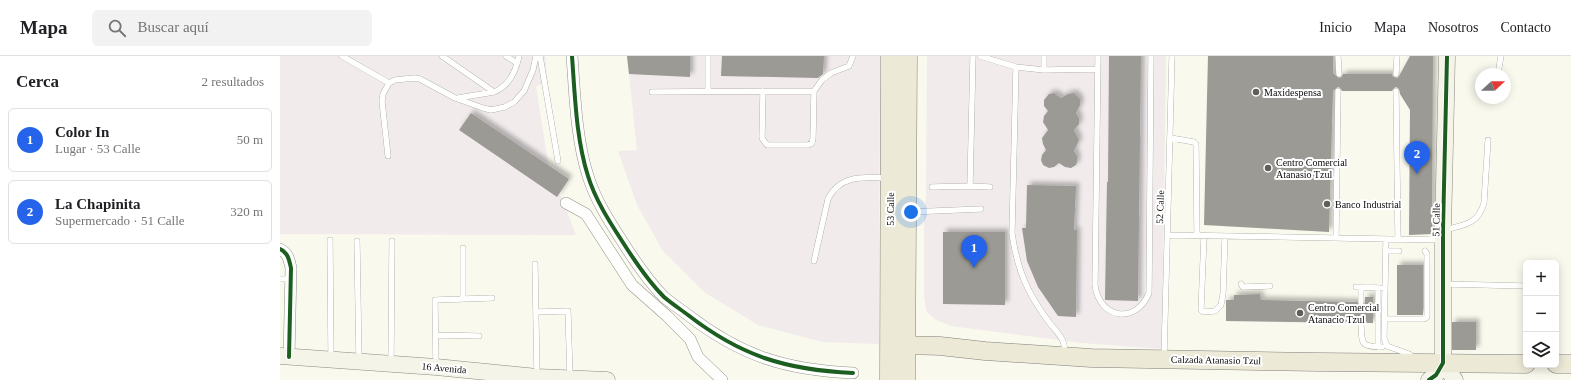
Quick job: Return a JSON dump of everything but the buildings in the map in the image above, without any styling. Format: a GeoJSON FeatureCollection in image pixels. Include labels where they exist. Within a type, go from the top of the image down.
{"type":"FeatureCollection","features":[{"type":"Feature","properties":{"kind":"main road","name":"53 Calle"},"geometry":{"type":"LineString","coordinates":[[890,56],[899,179],[907,212],[906,284],[898,354]]}},
{"type":"Feature","properties":{"kind":"main road","name":"53 Calle"},"geometry":{"type":"LineString","coordinates":[[898,354],[899,179],[908,56]]}},
{"type":"Feature","properties":{"kind":"main road"},"geometry":{"type":"LineString","coordinates":[[906,284],[912,316],[917,330],[940,346]]}},
{"type":"Feature","properties":{"kind":"main road","name":"Calzada Atanasio Tzul"},"geometry":{"type":"LineString","coordinates":[[898,354],[940,346],[985,351],[1064,356],[1164,359],[1523,364]]}},
{"type":"Feature","properties":{"kind":"main road"},"geometry":{"type":"LineString","coordinates":[[889,380],[898,354]]}},
{"type":"Feature","properties":{"kind":"main road"},"geometry":{"type":"LineString","coordinates":[[898,354],[906,380]]}},
{"type":"Feature","properties":{"kind":"main road"},"geometry":{"type":"LineString","coordinates":[[1559,364],[1571,364]]}},
{"type":"Feature","properties":{"kind":"street"},"geometry":{"type":"LineString","coordinates":[[572,56],[578,131],[588,176],[600,203],[620,238],[642,271],[664,297],[705,329],[738,348],[766,360],[807,369],[853,373]]}},
{"type":"Feature","properties":{"kind":"street","name":"51 Calle"},"geometry":{"type":"LineString","coordinates":[[1443,363],[1443,235],[1447,56]]}},
{"type":"Feature","properties":{"kind":"street"},"geometry":{"type":"LineString","coordinates":[[566,202],[586,214],[632,285],[690,339],[698,357],[722,380]]}},
{"type":"Feature","properties":{"kind":"street"},"geometry":{"type":"LineString","coordinates":[[280,249],[288,256],[291,268],[285,279],[284,357]]}},
{"type":"Feature","properties":{"kind":"street","name":"16 Avenida"},"geometry":{"type":"LineString","coordinates":[[284,357],[436,367],[536,377],[607,380]]}},
{"type":"Feature","properties":{"kind":"street"},"geometry":{"type":"LineString","coordinates":[[1429,380],[1436,375],[1443,363],[1455,380]]}},
{"type":"Feature","properties":{"kind":"lane"},"geometry":{"type":"LineString","coordinates":[[342,56],[389,83]]}},
{"type":"Feature","properties":{"kind":"lane"},"geometry":{"type":"LineString","coordinates":[[442,56],[494,92]]}},
{"type":"Feature","properties":{"kind":"lane"},"geometry":{"type":"LineString","coordinates":[[506,56],[518,63]]}},
{"type":"Feature","properties":{"kind":"lane"},"geometry":{"type":"LineString","coordinates":[[455,98],[494,92],[505,86],[518,63],[519,56]]}},
{"type":"Feature","properties":{"kind":"lane"},"geometry":{"type":"LineString","coordinates":[[388,156],[382,101],[383,94],[389,83],[402,78],[420,79],[455,98],[491,110],[510,104],[524,91],[533,70],[536,56]]}},
{"type":"Feature","properties":{"kind":"lane"},"geometry":{"type":"LineString","coordinates":[[540,56],[558,161]]}},
{"type":"Feature","properties":{"kind":"lane"},"geometry":{"type":"LineString","coordinates":[[708,56],[708,92]]}},
{"type":"Feature","properties":{"kind":"lane"},"geometry":{"type":"LineString","coordinates":[[763,91],[762,138],[764,142],[767,145],[808,145],[812,143],[813,138],[814,90],[822,80],[831,73],[849,66],[853,56]]}},
{"type":"Feature","properties":{"kind":"lane"},"geometry":{"type":"LineString","coordinates":[[970,186],[973,56]]}},
{"type":"Feature","properties":{"kind":"lane"},"geometry":{"type":"LineString","coordinates":[[980,56],[1016,67],[1044,70],[1098,69]]}},
{"type":"Feature","properties":{"kind":"lane"},"geometry":{"type":"LineString","coordinates":[[1044,56],[1044,70]]}},
{"type":"Feature","properties":{"kind":"lane"},"geometry":{"type":"LineString","coordinates":[[1098,56],[1095,285],[1096,294],[1103,306],[1114,313],[1123,314],[1140,308],[1146,301],[1149,293],[1151,56]]}},
{"type":"Feature","properties":{"kind":"lane","name":"52 Calle"},"geometry":{"type":"LineString","coordinates":[[1164,359],[1172,56]]}},
{"type":"Feature","properties":{"kind":"lane"},"geometry":{"type":"LineString","coordinates":[[1338,56],[1339,74]]}},
{"type":"Feature","properties":{"kind":"lane"},"geometry":{"type":"LineString","coordinates":[[1396,74],[1397,56]]}},
{"type":"Feature","properties":{"kind":"lane"},"geometry":{"type":"LineString","coordinates":[[1500,68],[1501,56]]}},
{"type":"Feature","properties":{"kind":"lane"},"geometry":{"type":"LineString","coordinates":[[1016,67],[1012,233],[1015,251],[1028,292],[1039,310],[1063,339],[1066,346],[1064,356]]}},
{"type":"Feature","properties":{"kind":"lane"},"geometry":{"type":"LineString","coordinates":[[652,92],[814,90]]}},
{"type":"Feature","properties":{"kind":"lane"},"geometry":{"type":"LineString","coordinates":[[1336,238],[1338,91]]}},
{"type":"Feature","properties":{"kind":"lane"},"geometry":{"type":"LineString","coordinates":[[1396,91],[1398,239]]}},
{"type":"Feature","properties":{"kind":"lane"},"geometry":{"type":"LineString","coordinates":[[1171,138],[1194,142],[1196,144],[1197,235]]}},
{"type":"Feature","properties":{"kind":"lane"},"geometry":{"type":"LineString","coordinates":[[1168,235],[1398,239],[1443,235],[1470,224],[1482,212],[1484,203],[1488,140]]}},
{"type":"Feature","properties":{"kind":"lane"},"geometry":{"type":"LineString","coordinates":[[814,261],[828,199],[832,190],[840,183],[848,180],[899,179]]}},
{"type":"Feature","properties":{"kind":"lane"},"geometry":{"type":"LineString","coordinates":[[932,187],[990,187]]}},
{"type":"Feature","properties":{"kind":"lane"},"geometry":{"type":"LineString","coordinates":[[907,212],[981,209]]}},
{"type":"Feature","properties":{"kind":"lane"},"geometry":{"type":"LineString","coordinates":[[1204,236],[1201,310],[1203,312],[1215,311],[1223,300],[1225,236]]}},
{"type":"Feature","properties":{"kind":"lane"},"geometry":{"type":"LineString","coordinates":[[1386,239],[1384,338],[1387,346],[1390,347]]}},
{"type":"Feature","properties":{"kind":"lane"},"geometry":{"type":"LineString","coordinates":[[330,240],[331,360]]}},
{"type":"Feature","properties":{"kind":"lane"},"geometry":{"type":"LineString","coordinates":[[357,241],[359,361]]}},
{"type":"Feature","properties":{"kind":"lane"},"geometry":{"type":"LineString","coordinates":[[392,241],[392,364]]}},
{"type":"Feature","properties":{"kind":"lane"},"geometry":{"type":"LineString","coordinates":[[463,248],[463,299]]}},
{"type":"Feature","properties":{"kind":"lane"},"geometry":{"type":"LineString","coordinates":[[1385,250],[1399,251]]}},
{"type":"Feature","properties":{"kind":"lane"},"geometry":{"type":"LineString","coordinates":[[1384,318],[1424,319],[1427,317],[1427,254],[1425,251]]}},
{"type":"Feature","properties":{"kind":"lane"},"geometry":{"type":"LineString","coordinates":[[535,264],[536,377]]}},
{"type":"Feature","properties":{"kind":"lane"},"geometry":{"type":"LineString","coordinates":[[1443,283],[1523,286]]}},
{"type":"Feature","properties":{"kind":"lane"},"geometry":{"type":"LineString","coordinates":[[1241,284],[1243,287],[1270,286]]}},
{"type":"Feature","properties":{"kind":"lane"},"geometry":{"type":"LineString","coordinates":[[1361,302],[1358,287],[1385,288]]}},
{"type":"Feature","properties":{"kind":"lane"},"geometry":{"type":"LineString","coordinates":[[1378,288],[1378,347]]}},
{"type":"Feature","properties":{"kind":"lane"},"geometry":{"type":"LineString","coordinates":[[436,367],[435,300],[492,298]]}},
{"type":"Feature","properties":{"kind":"lane"},"geometry":{"type":"LineString","coordinates":[[536,312],[568,311],[570,378]]}},
{"type":"Feature","properties":{"kind":"lane"},"geometry":{"type":"LineString","coordinates":[[1361,323],[1362,340],[1364,344],[1369,347],[1390,347],[1409,354],[1422,363]]}},
{"type":"Feature","properties":{"kind":"lane"},"geometry":{"type":"LineString","coordinates":[[436,335],[479,336]]}},
{"type":"Feature","properties":{"kind":"shaded area"},"geometry":{"type":"Polygon","coordinates":[[[280,56],[545,56],[548,83],[536,86],[548,163],[576,235],[280,234],[280,56]]]}},
{"type":"Feature","properties":{"kind":"shaded area"},"geometry":{"type":"Polygon","coordinates":[[[627,56],[880,56],[879,344],[822,342],[758,325],[704,292],[663,251],[637,205],[618,151],[637,150],[627,56]]]}},
{"type":"Feature","properties":{"kind":"shaded area"},"geometry":{"type":"Polygon","coordinates":[[[927,56],[1166,56],[1162,349],[1082,343],[951,326],[936,320],[926,311],[924,295],[924,216],[926,196],[927,56]]]}},
{"type":"Feature","properties":{"kind":"cycle path"},"geometry":{"type":"LineString","coordinates":[[572,56],[578,132],[584,162],[591,185],[612,226],[646,277],[670,302],[708,329],[746,351],[785,364],[806,368],[853,373]]}},
{"type":"Feature","properties":{"kind":"cycle path"},"geometry":{"type":"LineString","coordinates":[[1429,380],[1436,375],[1443,363],[1443,230],[1447,56]]}},
{"type":"Feature","properties":{"kind":"cycle path"},"geometry":{"type":"LineString","coordinates":[[280,249],[289,259],[291,268],[289,357]]}},
{"type":"Feature","properties":{"kind":"place","name":"Maxidespensa"},"geometry":{"type":"Point","coordinates":[1256,92]}},
{"type":"Feature","properties":{"kind":"place","name":"Centro Comercial Atanasio Tzul"},"geometry":{"type":"Point","coordinates":[1268,168]}},
{"type":"Feature","properties":{"kind":"place","name":"La Chapinita"},"geometry":{"type":"Point","coordinates":[1417,174]}},
{"type":"Feature","properties":{"kind":"place","name":"Banco Industrial"},"geometry":{"type":"Point","coordinates":[1327,204]}},
{"type":"Feature","properties":{"kind":"place","name":"Color In"},"geometry":{"type":"Point","coordinates":[974,268]}},
{"type":"Feature","properties":{"kind":"place","name":"Centro Comercial Atanacio Tzul"},"geometry":{"type":"Point","coordinates":[1300,313]}}]}
